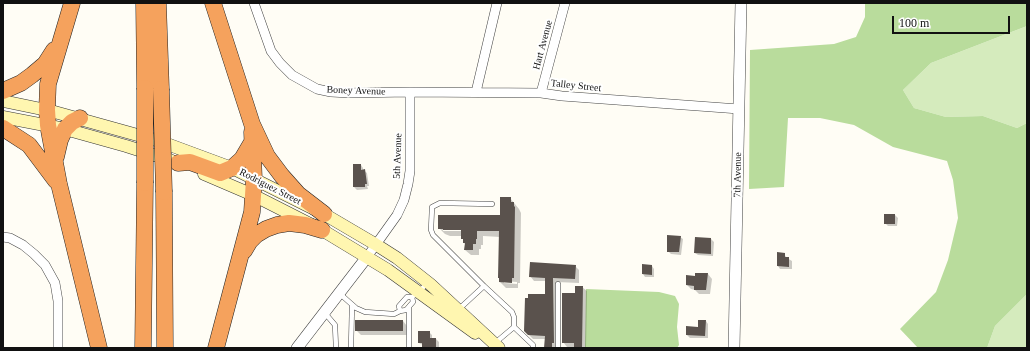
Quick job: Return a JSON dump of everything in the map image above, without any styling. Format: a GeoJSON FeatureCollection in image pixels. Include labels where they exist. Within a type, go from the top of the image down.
{"type":"FeatureCollection","features":[{"type":"Feature","properties":{"kind":"highway"},"geometry":{"type":"LineString","coordinates":[[72,3],[48,84],[47,117],[59,184],[99,348]]}},
{"type":"Feature","properties":{"kind":"highway"},"geometry":{"type":"LineString","coordinates":[[143,348],[145,183],[144,3]]}},
{"type":"Feature","properties":{"kind":"highway"},"geometry":{"type":"LineString","coordinates":[[158,3],[164,192],[165,348]]}},
{"type":"Feature","properties":{"kind":"highway"},"geometry":{"type":"LineString","coordinates":[[213,3],[252,124],[267,156],[298,194],[324,214]]}},
{"type":"Feature","properties":{"kind":"highway"},"geometry":{"type":"LineString","coordinates":[[3,91],[32,76],[45,64],[60,43]]}},
{"type":"Feature","properties":{"kind":"highway"},"geometry":{"type":"LineString","coordinates":[[56,167],[60,140],[65,129],[72,122],[80,118]]}},
{"type":"Feature","properties":{"kind":"highway"},"geometry":{"type":"LineString","coordinates":[[216,348],[252,212],[252,124]]}},
{"type":"Feature","properties":{"kind":"highway"},"geometry":{"type":"LineString","coordinates":[[3,128],[29,145],[59,184]]}},
{"type":"Feature","properties":{"kind":"highway"},"geometry":{"type":"LineString","coordinates":[[178,164],[190,162],[220,173],[232,168],[242,160],[252,142]]}},
{"type":"Feature","properties":{"kind":"highway"},"geometry":{"type":"LineString","coordinates":[[238,261],[253,238],[271,227],[289,223],[305,225],[322,230]]}},
{"type":"Feature","properties":{"kind":"main road","name":"Rodriguez Street"},"geometry":{"type":"LineString","coordinates":[[3,101],[47,117],[65,129],[126,146],[253,187],[324,214],[397,258],[428,282],[455,313],[496,346]]}},
{"type":"Feature","properties":{"kind":"main road","name":"Rodriguez Street"},"geometry":{"type":"LineString","coordinates":[[3,117],[80,118],[159,141],[232,168],[253,187],[388,270],[415,295],[455,313]]}},
{"type":"Feature","properties":{"kind":"street","name":"Boney Avenue"},"geometry":{"type":"LineString","coordinates":[[254,3],[271,51],[292,75],[303,82],[317,89],[331,92],[410,92]]}},
{"type":"Feature","properties":{"kind":"street"},"geometry":{"type":"LineString","coordinates":[[476,92],[497,3]]}},
{"type":"Feature","properties":{"kind":"street","name":"Hart Avenue"},"geometry":{"type":"LineString","coordinates":[[542,93],[565,3]]}},
{"type":"Feature","properties":{"kind":"street","name":"7th Avenue"},"geometry":{"type":"LineString","coordinates":[[734,348],[741,3]]}},
{"type":"Feature","properties":{"kind":"street","name":"Talley Street"},"geometry":{"type":"LineString","coordinates":[[410,92],[542,93],[562,96],[739,109]]}},
{"type":"Feature","properties":{"kind":"street","name":"5th Avenue"},"geometry":{"type":"LineString","coordinates":[[367,257],[397,215],[404,200],[410,171],[410,92]]}},
{"type":"Feature","properties":{"kind":"street"},"geometry":{"type":"LineString","coordinates":[[3,237],[10,238],[23,245],[34,254],[45,265],[55,283],[58,301],[58,348]]}},
{"type":"Feature","properties":{"kind":"street"},"geometry":{"type":"LineString","coordinates":[[297,348],[367,257]]}},
{"type":"Feature","properties":{"kind":"lane"},"geometry":{"type":"LineString","coordinates":[[492,204],[440,203],[432,207],[431,230],[433,235],[512,312],[514,327],[533,345],[533,348]]}},
{"type":"Feature","properties":{"kind":"lane"},"geometry":{"type":"LineString","coordinates":[[339,293],[352,305],[365,312],[394,314],[406,310],[413,302],[415,295],[428,282]]}},
{"type":"Feature","properties":{"kind":"lane"},"geometry":{"type":"LineString","coordinates":[[558,284],[558,348]]}},
{"type":"Feature","properties":{"kind":"lane"},"geometry":{"type":"LineString","coordinates":[[455,313],[484,286]]}},
{"type":"Feature","properties":{"kind":"lane"},"geometry":{"type":"LineString","coordinates":[[400,311],[399,306],[407,297],[415,295]]}},
{"type":"Feature","properties":{"kind":"lane"},"geometry":{"type":"LineString","coordinates":[[351,348],[352,305]]}},
{"type":"Feature","properties":{"kind":"lane"},"geometry":{"type":"LineString","coordinates":[[409,307],[409,348]]}},
{"type":"Feature","properties":{"kind":"lane"},"geometry":{"type":"LineString","coordinates":[[324,312],[335,325],[336,348]]}},
{"type":"Feature","properties":{"kind":"lane"},"geometry":{"type":"LineString","coordinates":[[496,346],[514,327]]}},
{"type":"Feature","properties":{"kind":"green space"},"geometry":{"type":"Polygon","coordinates":[[[865,3],[1027,3],[1027,26],[931,63],[903,90],[914,108],[946,117],[983,116],[1017,128],[1027,123],[1027,294],[995,326],[987,348],[918,348],[900,329],[936,292],[948,260],[958,218],[953,180],[947,161],[893,147],[854,125],[820,118],[788,118],[784,187],[749,189],[750,50],[834,44],[856,37],[865,17],[865,3]]]}},
{"type":"Feature","properties":{"kind":"green space"},"geometry":{"type":"Polygon","coordinates":[[[1027,26],[1027,123],[1017,128],[983,116],[946,117],[914,108],[903,90],[931,63],[1027,26]]]}},
{"type":"Feature","properties":{"kind":"green space"},"geometry":{"type":"Polygon","coordinates":[[[586,289],[659,292],[675,296],[679,304],[677,327],[679,345],[677,348],[585,348],[586,289]]]}},
{"type":"Feature","properties":{"kind":"green space"},"geometry":{"type":"Polygon","coordinates":[[[1027,294],[1027,348],[987,348],[995,326],[1027,294]]]}},
{"type":"Feature","properties":{"kind":"building"},"geometry":{"type":"Polygon","coordinates":[[[353,164],[361,164],[361,170],[365,169],[367,184],[365,184],[365,187],[353,187],[353,164]]]}},
{"type":"Feature","properties":{"kind":"building"},"geometry":{"type":"Polygon","coordinates":[[[500,197],[511,197],[511,202],[514,202],[515,207],[514,278],[512,278],[512,283],[499,282],[498,278],[499,231],[477,231],[476,244],[473,244],[473,250],[464,250],[465,243],[463,243],[463,239],[461,239],[461,230],[438,229],[438,215],[500,215],[500,197]]]}},
{"type":"Feature","properties":{"kind":"building"},"geometry":{"type":"Polygon","coordinates":[[[884,214],[895,214],[895,224],[884,224],[884,214]]]}},
{"type":"Feature","properties":{"kind":"building"},"geometry":{"type":"Polygon","coordinates":[[[667,235],[681,236],[679,252],[667,252],[667,235]]]}},
{"type":"Feature","properties":{"kind":"building"},"geometry":{"type":"Polygon","coordinates":[[[695,237],[711,238],[711,254],[694,253],[695,237]]]}},
{"type":"Feature","properties":{"kind":"building"},"geometry":{"type":"Polygon","coordinates":[[[777,252],[785,253],[785,257],[789,257],[789,267],[777,266],[777,252]]]}},
{"type":"Feature","properties":{"kind":"building"},"geometry":{"type":"Polygon","coordinates":[[[530,262],[576,265],[575,279],[553,278],[554,343],[552,343],[552,348],[544,348],[545,336],[528,335],[524,331],[525,298],[528,298],[528,294],[545,294],[545,278],[529,277],[530,262]]]}},
{"type":"Feature","properties":{"kind":"building"},"geometry":{"type":"Polygon","coordinates":[[[642,264],[652,265],[652,275],[642,274],[642,264]]]}},
{"type":"Feature","properties":{"kind":"building"},"geometry":{"type":"Polygon","coordinates":[[[695,273],[708,273],[706,290],[694,290],[694,286],[686,285],[686,275],[695,276],[695,273]]]}},
{"type":"Feature","properties":{"kind":"building"},"geometry":{"type":"Polygon","coordinates":[[[575,286],[583,286],[582,348],[574,348],[574,343],[562,343],[562,293],[575,293],[575,286]]]}},
{"type":"Feature","properties":{"kind":"building"},"geometry":{"type":"Polygon","coordinates":[[[355,320],[403,320],[403,331],[355,331],[355,320]]]}},
{"type":"Feature","properties":{"kind":"building"},"geometry":{"type":"Polygon","coordinates":[[[698,320],[706,320],[705,336],[686,335],[686,326],[698,327],[698,320]]]}},
{"type":"Feature","properties":{"kind":"building"},"geometry":{"type":"Polygon","coordinates":[[[418,331],[430,331],[430,338],[436,338],[436,348],[422,348],[422,343],[418,343],[418,331]]]}}]}
